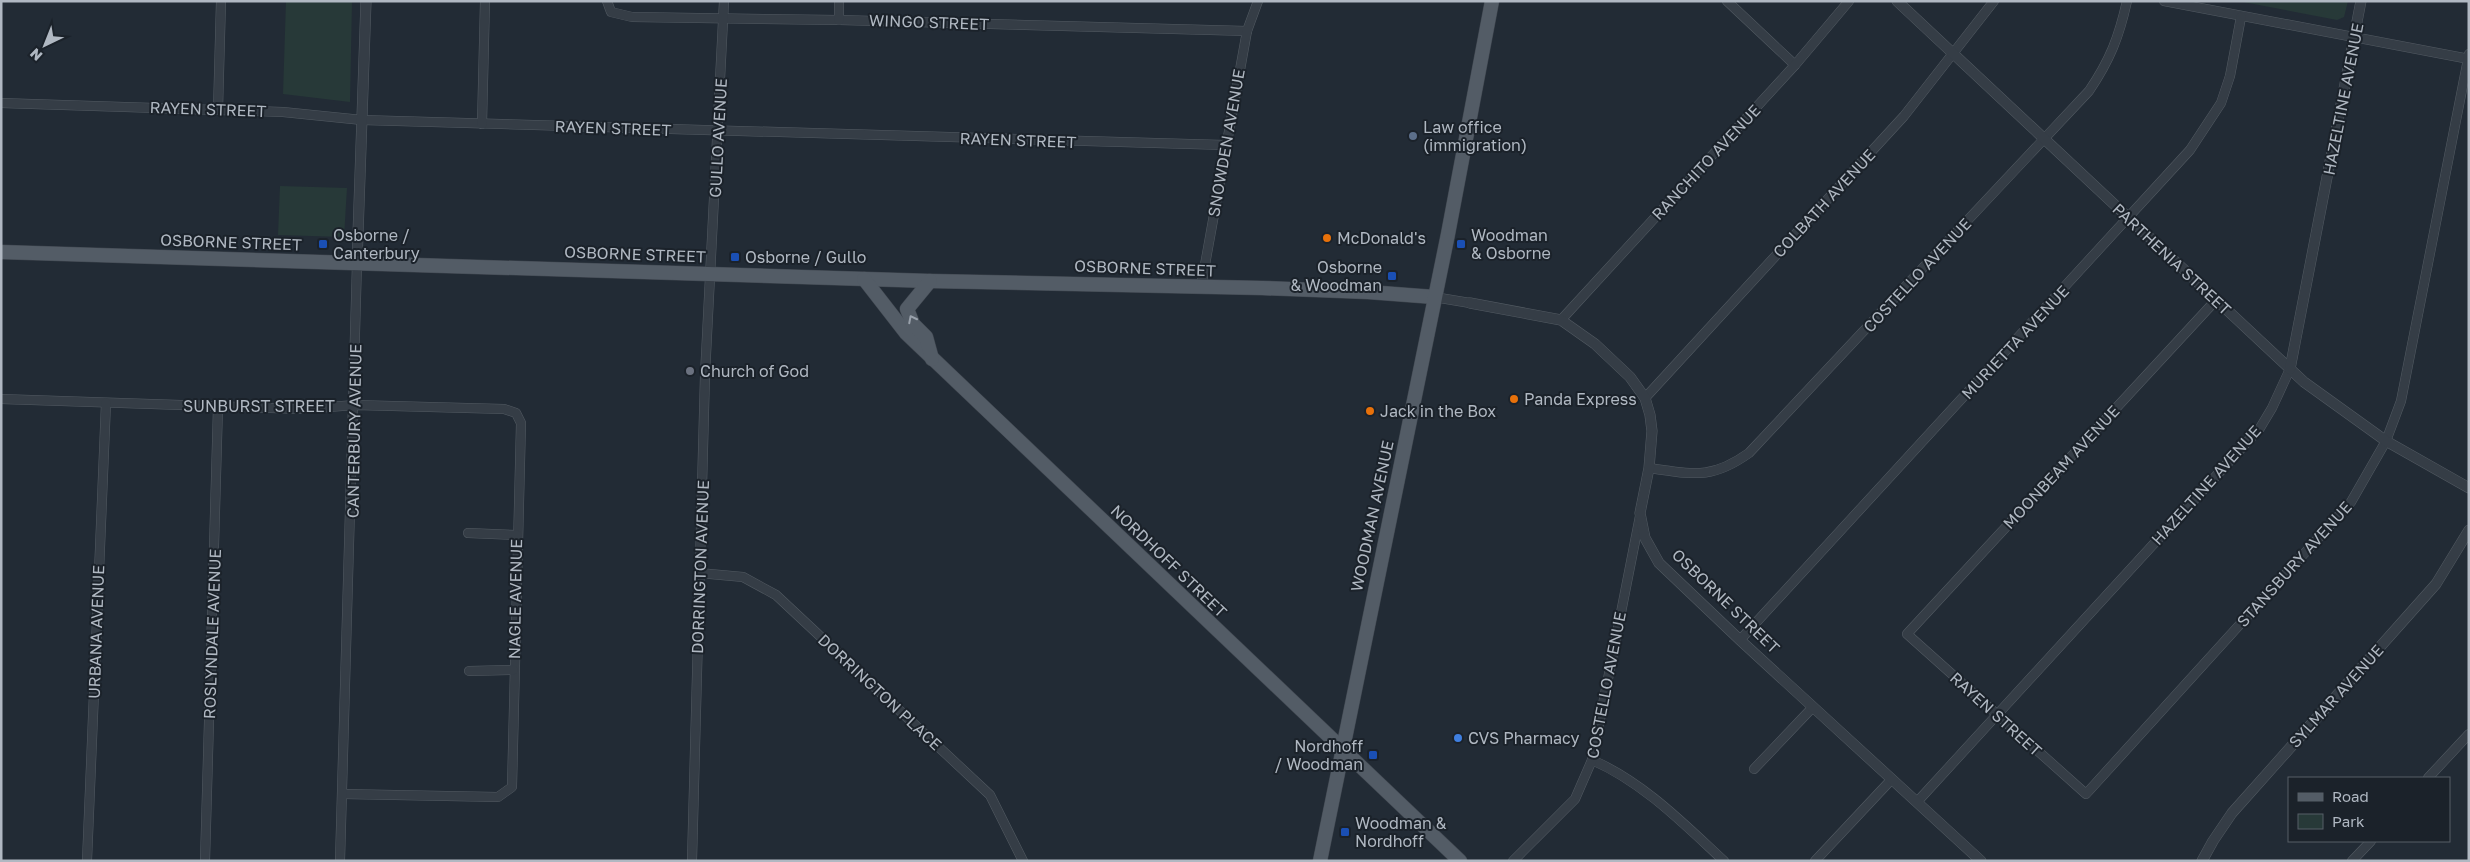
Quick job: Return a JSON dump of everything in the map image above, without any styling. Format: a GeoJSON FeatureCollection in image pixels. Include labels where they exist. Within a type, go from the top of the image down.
{"type":"FeatureCollection","features":[{"type":"Feature","properties":{"kind":"main road","name":"WOODMAN AVENUE"},"geometry":{"type":"LineString","coordinates":[[1320,861],[1492,1]]}},
{"type":"Feature","properties":{"kind":"main road","name":"OSBORNE STREET"},"geometry":{"type":"LineString","coordinates":[[1,252],[930,281],[1368,292],[1434,297]]}},
{"type":"Feature","properties":{"kind":"main road","name":"NORDHOFF STREET"},"geometry":{"type":"LineString","coordinates":[[864,279],[895,322],[1460,861]]}},
{"type":"Feature","properties":{"kind":"main road"},"geometry":{"type":"LineString","coordinates":[[930,281],[908,309],[913,324],[926,337],[933,359]]}},
{"type":"Feature","properties":{"kind":"street"},"geometry":{"type":"LineString","coordinates":[[218,110],[221,1]]}},
{"type":"Feature","properties":{"kind":"street","name":"CANTERBURY AVENUE"},"geometry":{"type":"LineString","coordinates":[[340,861],[366,1]]}},
{"type":"Feature","properties":{"kind":"street"},"geometry":{"type":"LineString","coordinates":[[482,124],[486,1]]}},
{"type":"Feature","properties":{"kind":"street","name":"WINGO STREET"},"geometry":{"type":"LineString","coordinates":[[607,1],[611,12],[632,18],[838,20],[1247,31]]}},
{"type":"Feature","properties":{"kind":"street","name":"GULLO AVENUE"},"geometry":{"type":"LineString","coordinates":[[709,274],[724,1]]}},
{"type":"Feature","properties":{"kind":"street"},"geometry":{"type":"LineString","coordinates":[[838,20],[839,1]]}},
{"type":"Feature","properties":{"kind":"street","name":"SNOWDEN AVENUE"},"geometry":{"type":"LineString","coordinates":[[1201,287],[1247,31],[1258,1]]}},
{"type":"Feature","properties":{"kind":"street"},"geometry":{"type":"LineString","coordinates":[[1727,1],[1795,65]]}},
{"type":"Feature","properties":{"kind":"street","name":"RANCHITO AVENUE"},"geometry":{"type":"LineString","coordinates":[[1561,320],[1795,65],[1849,1]]}},
{"type":"Feature","properties":{"kind":"street","name":"PARTHENIA STREET"},"geometry":{"type":"LineString","coordinates":[[1897,1],[2290,369],[2349,416],[2386,441],[2469,488]]}},
{"type":"Feature","properties":{"kind":"street","name":"COLBATH AVENUE"},"geometry":{"type":"LineString","coordinates":[[1645,398],[1904,116],[1994,1]]}},
{"type":"Feature","properties":{"kind":"street","name":"COSTELLO AVENUE"},"geometry":{"type":"LineString","coordinates":[[1649,468],[1698,474],[1718,471],[1732,465],[1749,453],[2089,91],[2106,66],[2119,38],[2127,1]]}},
{"type":"Feature","properties":{"kind":"street"},"geometry":{"type":"LineString","coordinates":[[2164,1],[2241,17],[2468,57]]}},
{"type":"Feature","properties":{"kind":"street","name":"HAZELTINE AVENUE"},"geometry":{"type":"LineString","coordinates":[[1918,802],[1996,714],[2260,428],[2272,408],[2290,369],[2361,1]]}},
{"type":"Feature","properties":{"kind":"street","name":"MURIETTA AVENUE"},"geometry":{"type":"LineString","coordinates":[[1740,640],[2190,150],[2221,103],[2230,76],[2241,17]]}},
{"type":"Feature","properties":{"kind":"street","name":"STANSBURY AVENUE"},"geometry":{"type":"LineString","coordinates":[[2086,794],[2351,502],[2386,441],[2401,401],[2468,57]]}},
{"type":"Feature","properties":{"kind":"street","name":"RAYEN STREET"},"geometry":{"type":"LineString","coordinates":[[1,103],[283,112],[362,120],[1225,145]]}},
{"type":"Feature","properties":{"kind":"street","name":"DORRINGTON AVENUE"},"geometry":{"type":"LineString","coordinates":[[692,861],[709,274]]}},
{"type":"Feature","properties":{"kind":"street","name":"OSBORNE STREET"},"geometry":{"type":"LineString","coordinates":[[1434,297],[1561,320],[1581,332],[1614,361],[1637,386],[1645,398],[1652,431],[1649,468],[1640,513],[1645,538],[1659,562],[1740,640],[1981,861]]}},
{"type":"Feature","properties":{"kind":"street","name":"MOONBEAM AVENUE"},"geometry":{"type":"LineString","coordinates":[[1907,634],[2216,300]]}},
{"type":"Feature","properties":{"kind":"street","name":"SUNBURST STREET"},"geometry":{"type":"LineString","coordinates":[[1,399],[303,409],[355,405],[504,409],[516,413]]}},
{"type":"Feature","properties":{"kind":"street","name":"URBANA AVENUE"},"geometry":{"type":"LineString","coordinates":[[87,861],[106,403]]}},
{"type":"Feature","properties":{"kind":"street","name":"ROSLYNDALE AVENUE"},"geometry":{"type":"LineString","coordinates":[[205,861],[218,407]]}},
{"type":"Feature","properties":{"kind":"street","name":"NAGLE AVENUE"},"geometry":{"type":"LineString","coordinates":[[343,794],[498,797],[512,787],[513,670],[521,424],[516,413]]}},
{"type":"Feature","properties":{"kind":"street","name":"COSTELLO AVENUE"},"geometry":{"type":"LineString","coordinates":[[1513,861],[1574,799],[1592,760],[1640,513]]}},
{"type":"Feature","properties":{"kind":"street","name":"SYLMAR AVENUE"},"geometry":{"type":"LineString","coordinates":[[2202,861],[2213,840],[2232,813],[2436,584],[2469,530]]}},
{"type":"Feature","properties":{"kind":"street"},"geometry":{"type":"LineString","coordinates":[[468,532],[517,534]]}},
{"type":"Feature","properties":{"kind":"street","name":"DORRINGTON PLACE"},"geometry":{"type":"LineString","coordinates":[[700,573],[743,577],[776,595],[990,795],[1023,861]]}},
{"type":"Feature","properties":{"kind":"street","name":"RAYEN STREET"},"geometry":{"type":"LineString","coordinates":[[1907,634],[2086,794]]}},
{"type":"Feature","properties":{"kind":"street"},"geometry":{"type":"LineString","coordinates":[[469,671],[513,670]]}},
{"type":"Feature","properties":{"kind":"street"},"geometry":{"type":"LineString","coordinates":[[1754,769],[1813,707]]}},
{"type":"Feature","properties":{"kind":"street"},"geometry":{"type":"LineString","coordinates":[[2429,777],[2469,734]]}},
{"type":"Feature","properties":{"kind":"street"},"geometry":{"type":"LineString","coordinates":[[1592,760],[1620,774],[1646,792],[1724,861]]}},
{"type":"Feature","properties":{"kind":"street"},"geometry":{"type":"LineString","coordinates":[[1815,861],[1891,780]]}},
{"type":"Feature","properties":{"kind":"street"},"geometry":{"type":"LineString","coordinates":[[2352,861],[2370,842]]}},
{"type":"Feature","properties":{"kind":"green space"},"geometry":{"type":"Polygon","coordinates":[[[286,1],[352,1],[350,102],[283,94],[286,1]]]}},
{"type":"Feature","properties":{"kind":"green space"},"geometry":{"type":"Polygon","coordinates":[[[2238,1],[2348,1],[2344,17],[2337,20],[2238,1]]]}},
{"type":"Feature","properties":{"kind":"green space"},"geometry":{"type":"Polygon","coordinates":[[[280,186],[347,188],[344,237],[278,235],[280,186]]]}},
{"type":"Feature","properties":{"kind":"place","name":"Law office (immigration)"},"geometry":{"type":"Point","coordinates":[1413,136]}},
{"type":"Feature","properties":{"kind":"place","name":"McDonald's"},"geometry":{"type":"Point","coordinates":[1327,238]}},
{"type":"Feature","properties":{"kind":"place","name":"Osborne / Canterbury"},"geometry":{"type":"Point","coordinates":[323,244]}},
{"type":"Feature","properties":{"kind":"place","name":"Woodman & Osborne"},"geometry":{"type":"Point","coordinates":[1461,244]}},
{"type":"Feature","properties":{"kind":"place","name":"Osborne / Gullo"},"geometry":{"type":"Point","coordinates":[735,257]}},
{"type":"Feature","properties":{"kind":"place","name":"Osborne & Woodman"},"geometry":{"type":"Point","coordinates":[1392,276]}},
{"type":"Feature","properties":{"kind":"place","name":"Church of God"},"geometry":{"type":"Point","coordinates":[690,371]}},
{"type":"Feature","properties":{"kind":"place","name":"Panda Express"},"geometry":{"type":"Point","coordinates":[1514,399]}},
{"type":"Feature","properties":{"kind":"place","name":"Jack in the Box"},"geometry":{"type":"Point","coordinates":[1370,411]}},
{"type":"Feature","properties":{"kind":"place","name":"CVS Pharmacy"},"geometry":{"type":"Point","coordinates":[1458,738]}},
{"type":"Feature","properties":{"kind":"place","name":"Nordhoff / Woodman"},"geometry":{"type":"Point","coordinates":[1373,755]}},
{"type":"Feature","properties":{"kind":"place","name":"Woodman & Nordhoff"},"geometry":{"type":"Point","coordinates":[1345,832]}}]}
